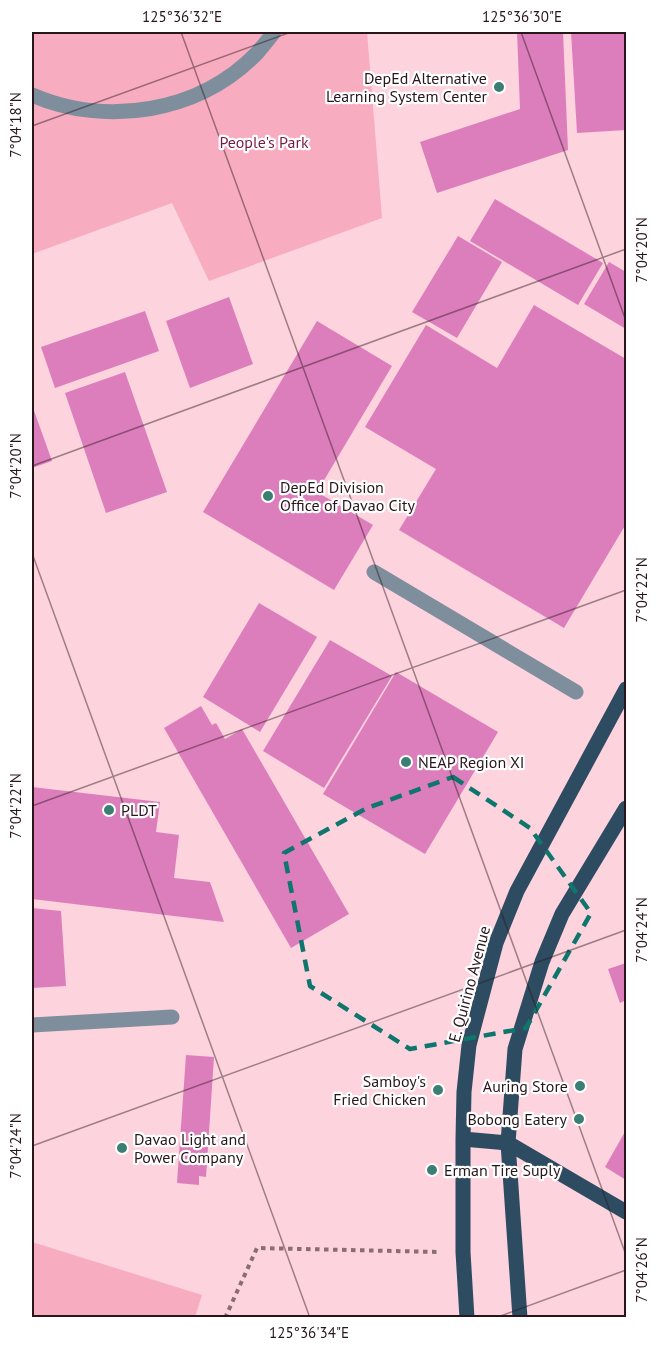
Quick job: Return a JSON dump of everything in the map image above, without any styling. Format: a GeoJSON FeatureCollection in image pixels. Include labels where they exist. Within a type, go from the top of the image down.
{"type":"FeatureCollection","features":[{"type":"Feature","properties":{"kind":"main road","name":"E. Quirino Avenue"},"geometry":{"type":"LineString","coordinates":[[467,1317],[463,1252],[463,1139],[464,1092],[469,1046],[496,943],[517,891],[627,689]]}},
{"type":"Feature","properties":{"kind":"main road"},"geometry":{"type":"LineString","coordinates":[[520,1317],[508,1143],[515,1049],[542,962],[562,914],[627,807]]}},
{"type":"Feature","properties":{"kind":"main road"},"geometry":{"type":"LineString","coordinates":[[463,1139],[508,1143],[627,1212]]}},
{"type":"Feature","properties":{"kind":"street"},"geometry":{"type":"LineString","coordinates":[[32,94],[51,103],[87,111],[124,112],[160,107],[195,95],[228,77],[256,54],[274,32]]}},
{"type":"Feature","properties":{"kind":"street"},"geometry":{"type":"LineString","coordinates":[[374,572],[576,692]]}},
{"type":"Feature","properties":{"kind":"street"},"geometry":{"type":"LineString","coordinates":[[32,1025],[172,1017]]}},
{"type":"Feature","properties":{"kind":"path"},"geometry":{"type":"LineString","coordinates":[[225,1317],[256,1248],[463,1252]]}},
{"type":"Feature","properties":{"kind":"highlighted area"},"geometry":{"type":"Polygon","coordinates":[[[453,777],[530,828],[591,913],[526,1028],[410,1049],[310,986],[284,853],[367,808],[453,777]]]}},
{"type":"Feature","properties":{"kind":"green space","name":"People's Park"},"geometry":{"type":"Polygon","coordinates":[[[32,32],[367,32],[382,218],[209,281],[172,203],[32,254],[32,32]]]}},
{"type":"Feature","properties":{"kind":"green space"},"geometry":{"type":"Polygon","coordinates":[[[32,1242],[202,1295],[195,1317],[32,1317],[32,1242]]]}},
{"type":"Feature","properties":{"kind":"building"},"geometry":{"type":"Polygon","coordinates":[[[517,32],[563,32],[568,150],[437,193],[420,142],[520,109],[517,32]]]}},
{"type":"Feature","properties":{"kind":"building"},"geometry":{"type":"Polygon","coordinates":[[[571,32],[626,32],[626,130],[577,133],[571,32]]]}},
{"type":"Feature","properties":{"kind":"building"},"geometry":{"type":"Polygon","coordinates":[[[495,199],[603,263],[578,305],[470,241],[495,199]]]}},
{"type":"Feature","properties":{"kind":"building"},"geometry":{"type":"Polygon","coordinates":[[[458,236],[502,262],[457,338],[412,312],[458,236]]]}},
{"type":"Feature","properties":{"kind":"building"},"geometry":{"type":"Polygon","coordinates":[[[609,262],[626,272],[626,329],[584,304],[609,262]]]}},
{"type":"Feature","properties":{"kind":"building"},"geometry":{"type":"Polygon","coordinates":[[[229,297],[253,364],[190,388],[166,321],[229,297]]]}},
{"type":"Feature","properties":{"kind":"building"},"geometry":{"type":"Polygon","coordinates":[[[534,305],[626,359],[626,524],[564,628],[399,530],[436,469],[365,427],[426,325],[497,368],[534,305]]]}},
{"type":"Feature","properties":{"kind":"building"},"geometry":{"type":"Polygon","coordinates":[[[145,311],[159,351],[55,388],[41,347],[145,311]]]}},
{"type":"Feature","properties":{"kind":"building"},"geometry":{"type":"Polygon","coordinates":[[[317,321],[392,366],[317,492],[373,525],[334,590],[203,512],[317,321]]]}},
{"type":"Feature","properties":{"kind":"building"},"geometry":{"type":"Polygon","coordinates":[[[125,372],[167,492],[106,513],[65,393],[125,372]]]}},
{"type":"Feature","properties":{"kind":"building"},"geometry":{"type":"Polygon","coordinates":[[[32,405],[52,461],[32,468],[32,405]]]}},
{"type":"Feature","properties":{"kind":"building"},"geometry":{"type":"Polygon","coordinates":[[[259,603],[317,637],[260,732],[203,697],[259,603]]]}},
{"type":"Feature","properties":{"kind":"building"},"geometry":{"type":"Polygon","coordinates":[[[330,640],[392,676],[324,788],[263,751],[330,640]]]}},
{"type":"Feature","properties":{"kind":"building"},"geometry":{"type":"Polygon","coordinates":[[[396,672],[498,732],[425,854],[323,794],[396,672]]]}},
{"type":"Feature","properties":{"kind":"building"},"geometry":{"type":"Polygon","coordinates":[[[201,706],[212,725],[216,723],[225,739],[242,729],[349,914],[291,948],[164,728],[201,706]]]}},
{"type":"Feature","properties":{"kind":"building"},"geometry":{"type":"Polygon","coordinates":[[[32,787],[160,802],[156,832],[179,835],[174,878],[210,882],[224,922],[32,899],[32,787]]]}},
{"type":"Feature","properties":{"kind":"building"},"geometry":{"type":"Polygon","coordinates":[[[32,908],[61,911],[66,986],[32,988],[32,908]]]}},
{"type":"Feature","properties":{"kind":"building"},"geometry":{"type":"Polygon","coordinates":[[[626,963],[626,1000],[620,1003],[608,969],[626,963]]]}},
{"type":"Feature","properties":{"kind":"building"},"geometry":{"type":"Polygon","coordinates":[[[186,1055],[214,1057],[206,1177],[199,1176],[199,1185],[177,1183],[186,1055]]]}},
{"type":"Feature","properties":{"kind":"building"},"geometry":{"type":"Polygon","coordinates":[[[626,1130],[626,1180],[605,1167],[626,1130]]]}},
{"type":"Feature","properties":{"kind":"place","name":"DepEd Alternative Learning System Center"},"geometry":{"type":"Point","coordinates":[499,87]}},
{"type":"Feature","properties":{"kind":"place","name":"DepEd Division Office of Davao City"},"geometry":{"type":"Point","coordinates":[268,496]}},
{"type":"Feature","properties":{"kind":"place","name":"NEAP Region XI"},"geometry":{"type":"Point","coordinates":[406,762]}},
{"type":"Feature","properties":{"kind":"place","name":"PLDT"},"geometry":{"type":"Point","coordinates":[109,810]}},
{"type":"Feature","properties":{"kind":"place","name":"Auring Store"},"geometry":{"type":"Point","coordinates":[580,1086]}},
{"type":"Feature","properties":{"kind":"place","name":"Samboy's Fried Chicken"},"geometry":{"type":"Point","coordinates":[438,1090]}},
{"type":"Feature","properties":{"kind":"place","name":"Bobong Eatery"},"geometry":{"type":"Point","coordinates":[579,1119]}},
{"type":"Feature","properties":{"kind":"place","name":"Davao Light and Power Company"},"geometry":{"type":"Point","coordinates":[122,1148]}},
{"type":"Feature","properties":{"kind":"place","name":"Erman Tire Suply"},"geometry":{"type":"Point","coordinates":[432,1170]}}]}
